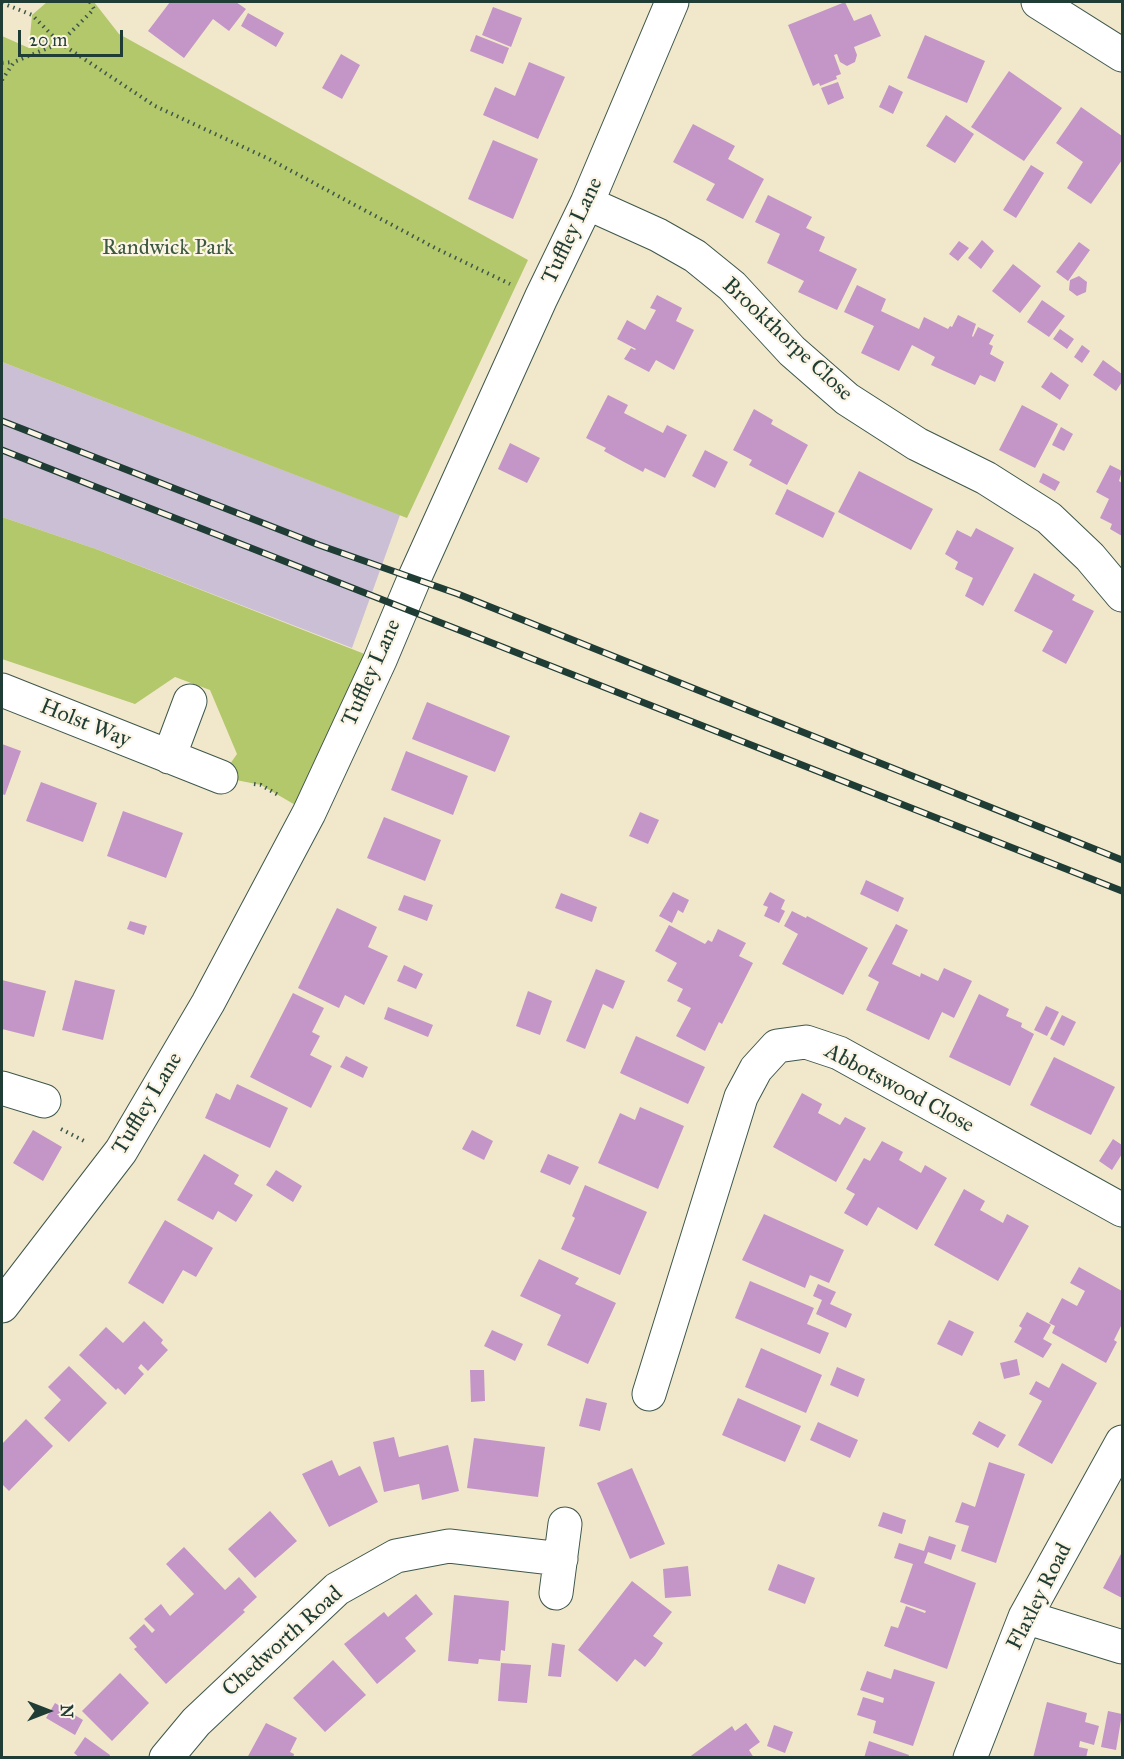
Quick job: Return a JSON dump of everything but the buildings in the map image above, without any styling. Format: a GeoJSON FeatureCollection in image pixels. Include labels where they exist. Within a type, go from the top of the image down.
{"type":"FeatureCollection","features":[{"type":"Feature","properties":{"kind":"street","name":"Tuffley Lane"},"geometry":{"type":"LineString","coordinates":[[2,1306],[116,1158],[208,1003],[309,813],[541,298],[587,203],[672,2]]}},
{"type":"Feature","properties":{"kind":"street"},"geometry":{"type":"LineString","coordinates":[[1038,2],[1122,55]]}},
{"type":"Feature","properties":{"kind":"street","name":"Brookthorpe Close"},"geometry":{"type":"LineString","coordinates":[[587,203],[657,235],[695,256],[732,286],[792,351],[847,399],[917,444],[986,478],[1049,518],[1090,557],[1122,595]]}},
{"type":"Feature","properties":{"kind":"street","name":"Holst Way"},"geometry":{"type":"LineString","coordinates":[[2,690],[221,777]]}},
{"type":"Feature","properties":{"kind":"street"},"geometry":{"type":"LineString","coordinates":[[169,757],[190,701]]}},
{"type":"Feature","properties":{"kind":"street","name":"Abbotswood Close"},"geometry":{"type":"LineString","coordinates":[[649,1394],[741,1097],[756,1068],[777,1046],[806,1042],[838,1053],[1122,1210]]}},
{"type":"Feature","properties":{"kind":"street"},"geometry":{"type":"LineString","coordinates":[[2,1088],[44,1101]]}},
{"type":"Feature","properties":{"kind":"street","name":"Flaxley Road"},"geometry":{"type":"LineString","coordinates":[[970,1758],[1025,1617],[1122,1442]]}},
{"type":"Feature","properties":{"kind":"street"},"geometry":{"type":"LineString","coordinates":[[556,1593],[565,1524]]}},
{"type":"Feature","properties":{"kind":"street","name":"Chedworth Road"},"geometry":{"type":"LineString","coordinates":[[166,1758],[196,1722],[338,1589],[396,1556],[449,1546],[561,1559]]}},
{"type":"Feature","properties":{"kind":"street"},"geometry":{"type":"LineString","coordinates":[[1025,1617],[1122,1647]]}},
{"type":"Feature","properties":{"kind":"path"},"geometry":{"type":"LineString","coordinates":[[2,63],[14,62],[60,43],[94,9],[90,2]]}},
{"type":"Feature","properties":{"kind":"path"},"geometry":{"type":"LineString","coordinates":[[2,3],[32,15],[60,43],[155,106],[269,159],[437,249],[541,298]]}},
{"type":"Feature","properties":{"kind":"path"},"geometry":{"type":"LineString","coordinates":[[2,80],[14,62]]}},
{"type":"Feature","properties":{"kind":"path"},"geometry":{"type":"LineString","coordinates":[[221,777],[261,785],[309,813]]}},
{"type":"Feature","properties":{"kind":"path"},"geometry":{"type":"LineString","coordinates":[[44,1101],[48,1122],[116,1158]]}},
{"type":"Feature","properties":{"kind":"shaded area"},"geometry":{"type":"Polygon","coordinates":[[[2,362],[400,515],[352,648],[96,549],[2,517],[2,362]]]}},
{"type":"Feature","properties":{"kind":"green space","name":"Randwick Park"},"geometry":{"type":"Polygon","coordinates":[[[47,2],[94,2],[119,34],[528,260],[407,518],[2,362],[2,36],[29,48],[32,15],[47,2]]]}},
{"type":"Feature","properties":{"kind":"green space"},"geometry":{"type":"Polygon","coordinates":[[[2,517],[96,549],[380,660],[309,813],[261,785],[221,777],[237,754],[210,690],[175,677],[135,704],[2,659],[2,517]]]}},
{"type":"Feature","properties":{"kind":"railway"},"geometry":{"type":"LineString","coordinates":[[2,421],[319,545],[458,594],[1122,860]]}},
{"type":"Feature","properties":{"kind":"railway"},"geometry":{"type":"LineString","coordinates":[[2,450],[1122,891]]}}]}
